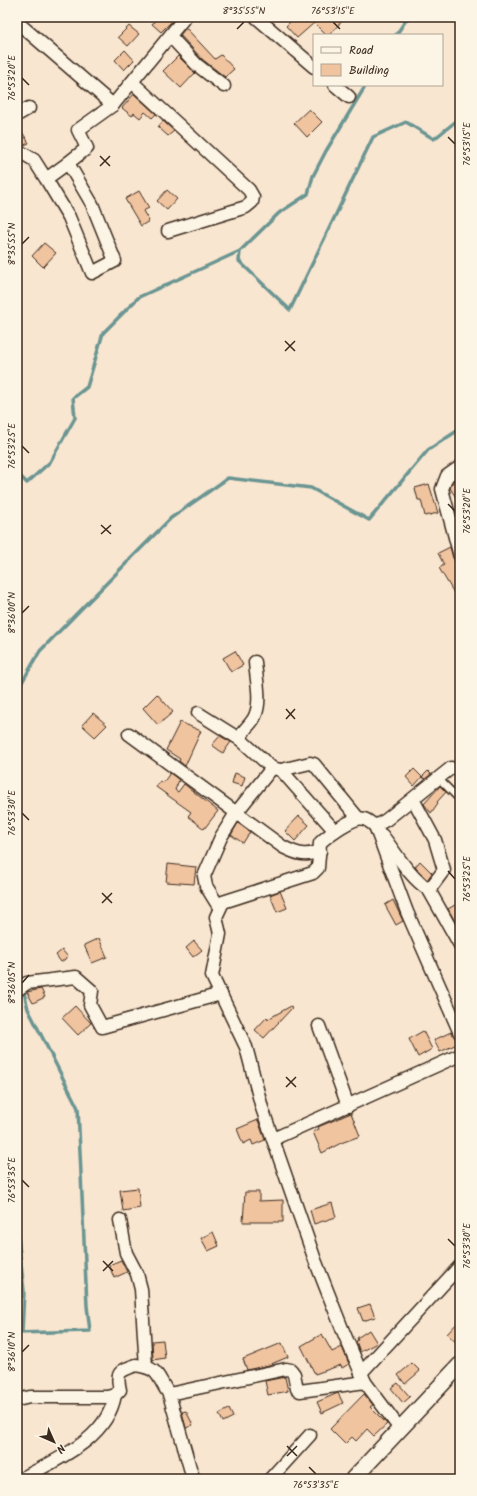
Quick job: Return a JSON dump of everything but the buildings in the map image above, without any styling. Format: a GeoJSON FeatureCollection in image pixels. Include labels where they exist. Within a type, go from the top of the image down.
{"type":"FeatureCollection","features":[{"type":"Feature","properties":{"kind":"street"},"geometry":{"type":"LineString","coordinates":[[46,179],[68,164],[87,148],[78,130],[113,105],[185,17]]}},
{"type":"Feature","properties":{"kind":"street"},"geometry":{"type":"LineString","coordinates":[[256,17],[313,66]]}},
{"type":"Feature","properties":{"kind":"street"},"geometry":{"type":"LineString","coordinates":[[17,22],[113,105]]}},
{"type":"Feature","properties":{"kind":"street"},"geometry":{"type":"LineString","coordinates":[[170,36],[197,64],[224,86]]}},
{"type":"Feature","properties":{"kind":"street"},"geometry":{"type":"LineString","coordinates":[[132,82],[249,190],[253,197],[252,202],[246,207],[168,232]]}},
{"type":"Feature","properties":{"kind":"street"},"geometry":{"type":"LineString","coordinates":[[336,86],[348,97]]}},
{"type":"Feature","properties":{"kind":"street"},"geometry":{"type":"LineString","coordinates":[[17,115],[30,108]]}},
{"type":"Feature","properties":{"kind":"street"},"geometry":{"type":"LineString","coordinates":[[17,156],[24,154],[34,160],[69,217],[92,273],[115,261],[92,204],[68,164]]}},
{"type":"Feature","properties":{"kind":"street"},"geometry":{"type":"LineString","coordinates":[[460,467],[447,476],[442,489],[460,556]]}},
{"type":"Feature","properties":{"kind":"street"},"geometry":{"type":"LineString","coordinates":[[241,740],[241,734],[255,716],[258,702],[255,662]]}},
{"type":"Feature","properties":{"kind":"street"},"geometry":{"type":"LineString","coordinates":[[198,712],[241,740],[276,769],[335,831]]}},
{"type":"Feature","properties":{"kind":"street"},"geometry":{"type":"LineString","coordinates":[[128,734],[283,847],[298,854],[310,855],[320,851]]}},
{"type":"Feature","properties":{"kind":"street"},"geometry":{"type":"LineString","coordinates":[[220,907],[206,886],[204,876],[220,837],[236,813],[276,769],[310,763],[314,764],[358,818]]}},
{"type":"Feature","properties":{"kind":"street"},"geometry":{"type":"LineString","coordinates":[[375,826],[386,820],[451,768]]}},
{"type":"Feature","properties":{"kind":"street"},"geometry":{"type":"LineString","coordinates":[[413,799],[435,840],[444,870],[429,890]]}},
{"type":"Feature","properties":{"kind":"street"},"geometry":{"type":"LineString","coordinates":[[400,1429],[363,1377],[315,1260],[262,1108],[246,1047],[212,976],[220,934],[216,917],[223,902],[234,897],[313,873],[318,868],[320,843],[335,831],[358,818],[364,818],[375,826],[410,871],[422,885],[429,890],[460,945]]}},
{"type":"Feature","properties":{"kind":"street"},"geometry":{"type":"LineString","coordinates":[[375,826],[407,912],[460,1033]]}},
{"type":"Feature","properties":{"kind":"street"},"geometry":{"type":"LineString","coordinates":[[17,990],[27,983],[76,977],[92,991],[90,1005],[102,1027],[221,994]]}},
{"type":"Feature","properties":{"kind":"street"},"geometry":{"type":"LineString","coordinates":[[319,1026],[348,1106]]}},
{"type":"Feature","properties":{"kind":"street"},"geometry":{"type":"LineString","coordinates":[[273,1140],[460,1055]]}},
{"type":"Feature","properties":{"kind":"street"},"geometry":{"type":"LineString","coordinates":[[120,1220],[126,1253],[137,1274],[141,1289],[146,1367]]}},
{"type":"Feature","properties":{"kind":"street"},"geometry":{"type":"LineString","coordinates":[[168,1394],[286,1369],[291,1370],[294,1374],[297,1389],[300,1391],[363,1377],[460,1266]]}},
{"type":"Feature","properties":{"kind":"street"},"geometry":{"type":"LineString","coordinates":[[18,1398],[107,1398],[115,1395],[120,1390],[117,1377],[120,1372],[136,1365],[155,1370],[168,1394],[192,1475],[196,1479]]}},
{"type":"Feature","properties":{"kind":"street"},"geometry":{"type":"LineString","coordinates":[[353,1479],[460,1365]]}},
{"type":"Feature","properties":{"kind":"street"},"geometry":{"type":"LineString","coordinates":[[21,1479],[84,1443],[103,1424],[113,1408],[115,1395]]}},
{"type":"Feature","properties":{"kind":"street"},"geometry":{"type":"LineString","coordinates":[[270,1479],[310,1435]]}},
{"type":"Feature","properties":{"kind":"lane"},"geometry":{"type":"LineString","coordinates":[[439,779],[456,796],[460,797]]}},
{"type":"Feature","properties":{"kind":"waterway"},"geometry":{"type":"LineString","coordinates":[[397,34],[408,17]]}},
{"type":"Feature","properties":{"kind":"waterway"},"geometry":{"type":"LineString","coordinates":[[365,86],[326,151],[313,176],[308,194],[279,213],[240,251],[239,261],[290,310],[373,137],[406,122],[434,139],[460,118]]}},
{"type":"Feature","properties":{"kind":"waterway"},"geometry":{"type":"LineString","coordinates":[[17,473],[27,483],[50,462],[75,418],[73,398],[87,387],[103,333],[139,297],[240,251]]}},
{"type":"Feature","properties":{"kind":"waterway"},"geometry":{"type":"LineString","coordinates":[[17,691],[40,651],[171,518],[228,478],[311,488],[369,520],[428,450],[460,429]]}},
{"type":"Feature","properties":{"kind":"waterway"},"geometry":{"type":"LineString","coordinates":[[17,964],[28,1009],[78,1108],[87,1306],[90,1331],[17,1333]]}},
{"type":"Feature","properties":{"kind":"waterway"},"geometry":{"type":"LineString","coordinates":[[17,1227],[24,1291],[22,1332]]}}]}
